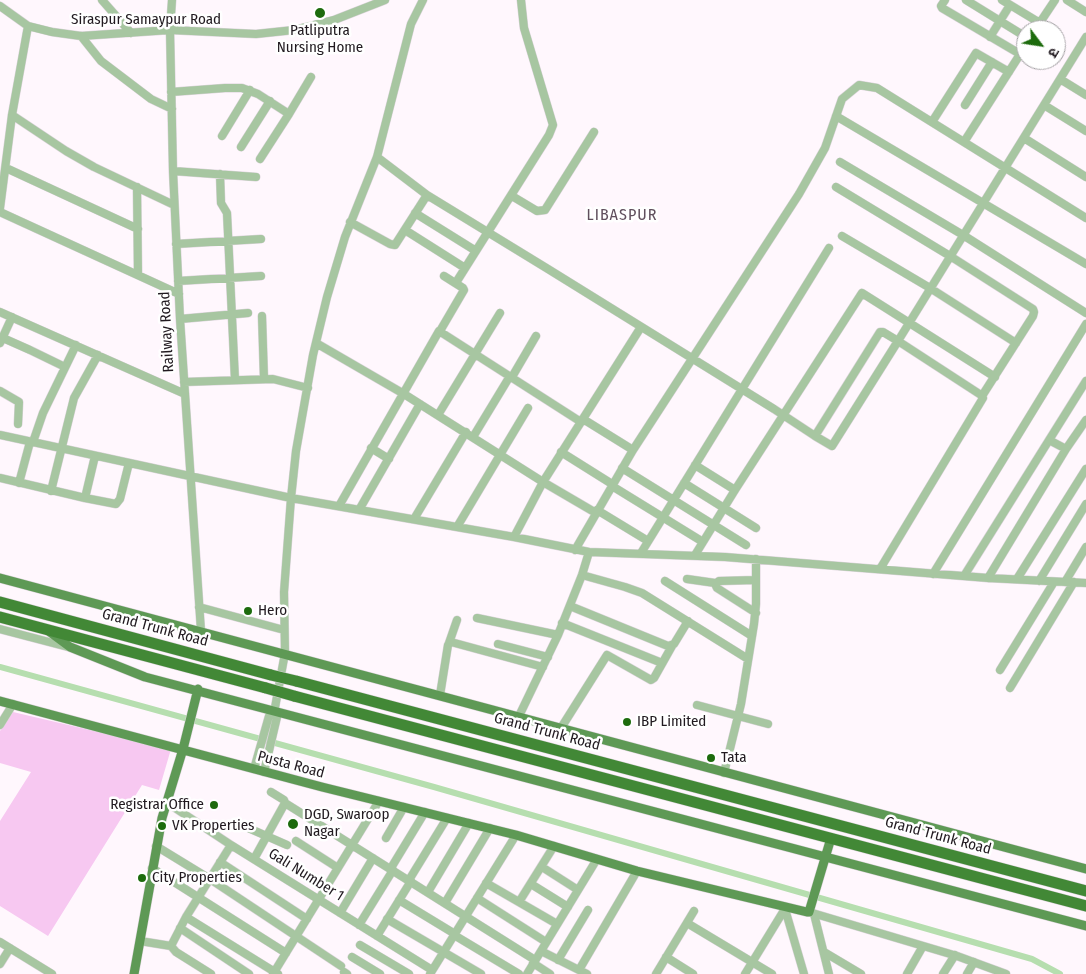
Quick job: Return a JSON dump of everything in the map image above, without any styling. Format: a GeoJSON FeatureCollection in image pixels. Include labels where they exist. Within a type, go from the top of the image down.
{"type":"FeatureCollection","features":[{"type":"Feature","properties":{"kind":"highway","name":"Grand Trunk Road"},"geometry":{"type":"LineString","coordinates":[[0,602],[1086,891]]}},
{"type":"Feature","properties":{"kind":"highway","name":"Grand Trunk Road"},"geometry":{"type":"LineString","coordinates":[[0,617],[1086,906]]}},
{"type":"Feature","properties":{"kind":"main road"},"geometry":{"type":"LineString","coordinates":[[0,578],[1086,869]]}},
{"type":"Feature","properties":{"kind":"main road"},"geometry":{"type":"LineString","coordinates":[[47,630],[70,647],[145,677],[1086,926]]}},
{"type":"Feature","properties":{"kind":"main road"},"geometry":{"type":"LineString","coordinates":[[134,974],[156,846],[166,802],[184,745],[198,690]]}},
{"type":"Feature","properties":{"kind":"main road","name":"Pusta Road"},"geometry":{"type":"LineString","coordinates":[[0,701],[184,745],[264,772],[468,822],[637,871],[786,908],[811,910]]}},
{"type":"Feature","properties":{"kind":"main road"},"geometry":{"type":"LineString","coordinates":[[811,910],[821,868],[831,838]]}},
{"type":"Feature","properties":{"kind":"street"},"geometry":{"type":"LineString","coordinates":[[103,0],[130,33]]}},
{"type":"Feature","properties":{"kind":"street","name":"Railway Road"},"geometry":{"type":"LineString","coordinates":[[172,0],[170,30],[174,205],[201,631]]}},
{"type":"Feature","properties":{"kind":"street","name":"Siraspur Samaypur Road"},"geometry":{"type":"LineString","coordinates":[[0,6],[28,26],[81,36],[170,30],[256,34],[294,30],[334,20],[385,0]]}},
{"type":"Feature","properties":{"kind":"street"},"geometry":{"type":"LineString","coordinates":[[264,772],[277,717],[275,712],[285,653],[284,592],[296,451],[316,343],[327,297],[350,222],[377,157],[411,24],[423,0]]}},
{"type":"Feature","properties":{"kind":"street"},"geometry":{"type":"LineString","coordinates":[[457,281],[550,135],[553,125],[524,28],[521,0]]}},
{"type":"Feature","properties":{"kind":"street"},"geometry":{"type":"LineString","coordinates":[[945,0],[941,6],[942,8],[1016,52]]}},
{"type":"Feature","properties":{"kind":"street"},"geometry":{"type":"LineString","coordinates":[[966,0],[1016,30]]}},
{"type":"Feature","properties":{"kind":"street"},"geometry":{"type":"LineString","coordinates":[[1002,0],[1028,20]]}},
{"type":"Feature","properties":{"kind":"street"},"geometry":{"type":"LineString","coordinates":[[1041,20],[1054,0]]}},
{"type":"Feature","properties":{"kind":"street"},"geometry":{"type":"LineString","coordinates":[[1067,0],[1086,12]]}},
{"type":"Feature","properties":{"kind":"street"},"geometry":{"type":"LineString","coordinates":[[990,37],[1010,5]]}},
{"type":"Feature","properties":{"kind":"street"},"geometry":{"type":"LineString","coordinates":[[0,208],[12,115],[28,26]]}},
{"type":"Feature","properties":{"kind":"street"},"geometry":{"type":"LineString","coordinates":[[81,36],[101,61],[151,99],[172,110]]}},
{"type":"Feature","properties":{"kind":"street"},"geometry":{"type":"LineString","coordinates":[[377,157],[426,195],[489,232],[832,446],[1086,37]]}},
{"type":"Feature","properties":{"kind":"street"},"geometry":{"type":"LineString","coordinates":[[932,122],[976,53],[1009,72]]}},
{"type":"Feature","properties":{"kind":"street"},"geometry":{"type":"LineString","coordinates":[[964,142],[1016,61]]}},
{"type":"Feature","properties":{"kind":"street"},"geometry":{"type":"LineString","coordinates":[[965,105],[992,62]]}},
{"type":"Feature","properties":{"kind":"street"},"geometry":{"type":"LineString","coordinates":[[260,159],[311,77]]}},
{"type":"Feature","properties":{"kind":"street"},"geometry":{"type":"LineString","coordinates":[[1060,79],[1086,95]]}},
{"type":"Feature","properties":{"kind":"street"},"geometry":{"type":"LineString","coordinates":[[575,550],[633,450],[799,194],[825,148],[842,99],[861,84],[877,88],[1086,218]]}},
{"type":"Feature","properties":{"kind":"street"},"geometry":{"type":"LineString","coordinates":[[171,92],[225,88],[250,90],[289,114]]}},
{"type":"Feature","properties":{"kind":"street"},"geometry":{"type":"LineString","coordinates":[[222,136],[250,90]]}},
{"type":"Feature","properties":{"kind":"street"},"geometry":{"type":"LineString","coordinates":[[240,147],[270,101]]}},
{"type":"Feature","properties":{"kind":"street"},"geometry":{"type":"LineString","coordinates":[[1044,104],[1086,131]]}},
{"type":"Feature","properties":{"kind":"street"},"geometry":{"type":"LineString","coordinates":[[12,115],[66,151],[174,205]]}},
{"type":"Feature","properties":{"kind":"street"},"geometry":{"type":"LineString","coordinates":[[836,116],[983,204],[1085,261]]}},
{"type":"Feature","properties":{"kind":"street"},"geometry":{"type":"LineString","coordinates":[[512,196],[537,211],[545,210],[594,132]]}},
{"type":"Feature","properties":{"kind":"street"},"geometry":{"type":"LineString","coordinates":[[1024,138],[1086,176]]}},
{"type":"Feature","properties":{"kind":"street"},"geometry":{"type":"LineString","coordinates":[[0,145],[9,145]]}},
{"type":"Feature","properties":{"kind":"street"},"geometry":{"type":"LineString","coordinates":[[840,162],[963,235],[1086,313]]}},
{"type":"Feature","properties":{"kind":"street"},"geometry":{"type":"LineString","coordinates":[[6,168],[138,229]]}},
{"type":"Feature","properties":{"kind":"street"},"geometry":{"type":"LineString","coordinates":[[173,171],[256,177]]}},
{"type":"Feature","properties":{"kind":"street"},"geometry":{"type":"LineString","coordinates":[[220,174],[221,203],[227,213],[235,380]]}},
{"type":"Feature","properties":{"kind":"street"},"geometry":{"type":"LineString","coordinates":[[137,187],[138,276]]}},
{"type":"Feature","properties":{"kind":"street"},"geometry":{"type":"LineString","coordinates":[[836,187],[1032,308],[1034,314],[982,396],[982,400],[880,569]]}},
{"type":"Feature","properties":{"kind":"street"},"geometry":{"type":"LineString","coordinates":[[350,222],[393,245],[405,230],[426,195]]}},
{"type":"Feature","properties":{"kind":"street"},"geometry":{"type":"LineString","coordinates":[[0,212],[179,294]]}},
{"type":"Feature","properties":{"kind":"street"},"geometry":{"type":"LineString","coordinates":[[415,213],[476,251]]}},
{"type":"Feature","properties":{"kind":"street"},"geometry":{"type":"LineString","coordinates":[[405,230],[465,268]]}},
{"type":"Feature","properties":{"kind":"street"},"geometry":{"type":"LineString","coordinates":[[842,236],[1016,342]]}},
{"type":"Feature","properties":{"kind":"street"},"geometry":{"type":"LineString","coordinates":[[176,244],[261,239]]}},
{"type":"Feature","properties":{"kind":"street"},"geometry":{"type":"LineString","coordinates":[[641,553],[829,248]]}},
{"type":"Feature","properties":{"kind":"street"},"geometry":{"type":"LineString","coordinates":[[178,281],[261,276]]}},
{"type":"Feature","properties":{"kind":"street"},"geometry":{"type":"LineString","coordinates":[[339,506],[402,393],[464,290],[444,276]]}},
{"type":"Feature","properties":{"kind":"street"},"geometry":{"type":"LineString","coordinates":[[696,555],[724,507],[862,293],[995,377]]}},
{"type":"Feature","properties":{"kind":"street"},"geometry":{"type":"LineString","coordinates":[[0,312],[185,394]]}},
{"type":"Feature","properties":{"kind":"street"},"geometry":{"type":"LineString","coordinates":[[438,415],[500,312]]}},
{"type":"Feature","properties":{"kind":"street"},"geometry":{"type":"LineString","coordinates":[[180,319],[248,313]]}},
{"type":"Feature","properties":{"kind":"street"},"geometry":{"type":"LineString","coordinates":[[262,316],[264,379]]}},
{"type":"Feature","properties":{"kind":"street"},"geometry":{"type":"LineString","coordinates":[[12,317],[1,341],[65,367]]}},
{"type":"Feature","properties":{"kind":"street"},"geometry":{"type":"LineString","coordinates":[[933,574],[1086,324]]}},
{"type":"Feature","properties":{"kind":"street"},"geometry":{"type":"LineString","coordinates":[[514,537],[543,482],[641,327]]}},
{"type":"Feature","properties":{"kind":"street"},"geometry":{"type":"LineString","coordinates":[[440,331],[633,450]]}},
{"type":"Feature","properties":{"kind":"street"},"geometry":{"type":"LineString","coordinates":[[816,436],[880,332],[898,341],[982,396]]}},
{"type":"Feature","properties":{"kind":"street"},"geometry":{"type":"LineString","coordinates":[[473,437],[536,336]]}},
{"type":"Feature","properties":{"kind":"street"},"geometry":{"type":"LineString","coordinates":[[316,343],[466,432],[543,482],[648,541]]}},
{"type":"Feature","properties":{"kind":"street"},"geometry":{"type":"LineString","coordinates":[[19,483],[31,442],[76,345]]}},
{"type":"Feature","properties":{"kind":"street"},"geometry":{"type":"LineString","coordinates":[[51,491],[74,398],[98,355]]}},
{"type":"Feature","properties":{"kind":"street"},"geometry":{"type":"LineString","coordinates":[[184,382],[264,379],[287,381],[308,388]]}},
{"type":"Feature","properties":{"kind":"street"},"geometry":{"type":"LineString","coordinates":[[964,576],[1086,380]]}},
{"type":"Feature","properties":{"kind":"street"},"geometry":{"type":"LineString","coordinates":[[0,391],[19,402],[18,424]]}},
{"type":"Feature","properties":{"kind":"street"},"geometry":{"type":"LineString","coordinates":[[359,510],[420,404]]}},
{"type":"Feature","properties":{"kind":"street"},"geometry":{"type":"LineString","coordinates":[[457,527],[528,408]]}},
{"type":"Feature","properties":{"kind":"street"},"geometry":{"type":"LineString","coordinates":[[988,578],[1066,449],[1086,420]]}},
{"type":"Feature","properties":{"kind":"street"},"geometry":{"type":"LineString","coordinates":[[414,519],[466,432]]}},
{"type":"Feature","properties":{"kind":"street"},"geometry":{"type":"LineString","coordinates":[[0,435],[291,498],[589,552],[696,555],[988,578],[1086,583]]}},
{"type":"Feature","properties":{"kind":"street"},"geometry":{"type":"LineString","coordinates":[[1048,440],[1066,449]]}},
{"type":"Feature","properties":{"kind":"street"},"geometry":{"type":"LineString","coordinates":[[371,448],[389,458]]}},
{"type":"Feature","properties":{"kind":"street"},"geometry":{"type":"LineString","coordinates":[[562,452],[703,542]]}},
{"type":"Feature","properties":{"kind":"street"},"geometry":{"type":"LineString","coordinates":[[85,498],[95,456]]}},
{"type":"Feature","properties":{"kind":"street"},"geometry":{"type":"LineString","coordinates":[[0,478],[111,504],[119,502],[129,463]]}},
{"type":"Feature","properties":{"kind":"street"},"geometry":{"type":"LineString","coordinates":[[695,465],[735,490]]}},
{"type":"Feature","properties":{"kind":"street"},"geometry":{"type":"LineString","coordinates":[[622,468],[746,545]]}},
{"type":"Feature","properties":{"kind":"street"},"geometry":{"type":"LineString","coordinates":[[1017,579],[1086,469]]}},
{"type":"Feature","properties":{"kind":"street"},"geometry":{"type":"LineString","coordinates":[[684,482],[756,528]]}},
{"type":"Feature","properties":{"kind":"street"},"geometry":{"type":"LineString","coordinates":[[1039,581],[1086,504]]}},
{"type":"Feature","properties":{"kind":"street"},"geometry":{"type":"LineString","coordinates":[[1065,582],[1086,547]]}},
{"type":"Feature","properties":{"kind":"street"},"geometry":{"type":"LineString","coordinates":[[519,716],[558,635],[589,552]]}},
{"type":"Feature","properties":{"kind":"street"},"geometry":{"type":"LineString","coordinates":[[724,773],[738,716],[756,613],[756,559]]}},
{"type":"Feature","properties":{"kind":"street"},"geometry":{"type":"LineString","coordinates":[[582,575],[626,586],[642,593],[748,659]]}},
{"type":"Feature","properties":{"kind":"street"},"geometry":{"type":"LineString","coordinates":[[687,579],[715,583],[719,581],[756,580]]}},
{"type":"Feature","properties":{"kind":"street"},"geometry":{"type":"LineString","coordinates":[[665,581],[752,636]]}},
{"type":"Feature","properties":{"kind":"street"},"geometry":{"type":"LineString","coordinates":[[1000,670],[1054,582]]}},
{"type":"Feature","properties":{"kind":"street"},"geometry":{"type":"LineString","coordinates":[[1010,688],[1074,582]]}},
{"type":"Feature","properties":{"kind":"street"},"geometry":{"type":"LineString","coordinates":[[715,583],[717,588],[756,613]]}},
{"type":"Feature","properties":{"kind":"street"},"geometry":{"type":"LineString","coordinates":[[570,606],[665,646],[672,646]]}},
{"type":"Feature","properties":{"kind":"street"},"geometry":{"type":"LineString","coordinates":[[199,608],[284,630]]}},
{"type":"Feature","properties":{"kind":"street"},"geometry":{"type":"LineString","coordinates":[[478,618],[558,635]]}},
{"type":"Feature","properties":{"kind":"street"},"geometry":{"type":"LineString","coordinates":[[440,695],[449,643],[457,620]]}},
{"type":"Feature","properties":{"kind":"street"},"geometry":{"type":"LineString","coordinates":[[561,728],[606,654],[650,680],[654,678],[688,621]]}},
{"type":"Feature","properties":{"kind":"street"},"geometry":{"type":"LineString","coordinates":[[562,624],[662,663]]}},
{"type":"Feature","properties":{"kind":"street"},"geometry":{"type":"LineString","coordinates":[[0,629],[70,647]]}},
{"type":"Feature","properties":{"kind":"street"},"geometry":{"type":"LineString","coordinates":[[449,643],[452,642],[543,667]]}},
{"type":"Feature","properties":{"kind":"street"},"geometry":{"type":"LineString","coordinates":[[498,644],[548,656]]}},
{"type":"Feature","properties":{"kind":"street"},"geometry":{"type":"LineString","coordinates":[[0,725],[12,704]]}},
{"type":"Feature","properties":{"kind":"street"},"geometry":{"type":"LineString","coordinates":[[697,705],[768,724]]}},
{"type":"Feature","properties":{"kind":"street"},"geometry":{"type":"LineString","coordinates":[[254,769],[269,716],[275,712]]}},
{"type":"Feature","properties":{"kind":"street"},"geometry":{"type":"LineString","coordinates":[[271,792],[284,800],[285,803],[466,916],[550,974]]}},
{"type":"Feature","properties":{"kind":"street"},"geometry":{"type":"LineString","coordinates":[[186,917],[275,973],[379,801]]}},
{"type":"Feature","properties":{"kind":"street","name":"Gali Number 1"},"geometry":{"type":"LineString","coordinates":[[166,802],[431,972]]}},
{"type":"Feature","properties":{"kind":"street"},"geometry":{"type":"LineString","coordinates":[[254,859],[285,803]]}},
{"type":"Feature","properties":{"kind":"street"},"geometry":{"type":"LineString","coordinates":[[386,838],[404,807]]}},
{"type":"Feature","properties":{"kind":"street"},"geometry":{"type":"LineString","coordinates":[[359,925],[425,812]]}},
{"type":"Feature","properties":{"kind":"street"},"geometry":{"type":"LineString","coordinates":[[377,936],[447,818]]}},
{"type":"Feature","properties":{"kind":"street"},"geometry":{"type":"LineString","coordinates":[[428,892],[468,822]]}},
{"type":"Feature","properties":{"kind":"street"},"geometry":{"type":"LineString","coordinates":[[246,827],[266,838],[286,845]]}},
{"type":"Feature","properties":{"kind":"street"},"geometry":{"type":"LineString","coordinates":[[445,903],[490,828]]}},
{"type":"Feature","properties":{"kind":"street"},"geometry":{"type":"LineString","coordinates":[[431,972],[516,835]]}},
{"type":"Feature","properties":{"kind":"street"},"geometry":{"type":"LineString","coordinates":[[296,841],[338,868]]}},
{"type":"Feature","properties":{"kind":"street"},"geometry":{"type":"LineString","coordinates":[[171,946],[186,917],[231,845]]}},
{"type":"Feature","properties":{"kind":"street"},"geometry":{"type":"LineString","coordinates":[[156,846],[210,879],[344,971]]}},
{"type":"Feature","properties":{"kind":"street"},"geometry":{"type":"LineString","coordinates":[[519,902],[554,846]]}},
{"type":"Feature","properties":{"kind":"street"},"geometry":{"type":"LineString","coordinates":[[340,914],[373,858]]}},
{"type":"Feature","properties":{"kind":"street"},"geometry":{"type":"LineString","coordinates":[[527,974],[597,859]]}},
{"type":"Feature","properties":{"kind":"street"},"geometry":{"type":"LineString","coordinates":[[220,862],[307,919]]}},
{"type":"Feature","properties":{"kind":"street"},"geometry":{"type":"LineString","coordinates":[[542,867],[578,890]]}},
{"type":"Feature","properties":{"kind":"street"},"geometry":{"type":"LineString","coordinates":[[152,868],[286,953]]}},
{"type":"Feature","properties":{"kind":"street"},"geometry":{"type":"LineString","coordinates":[[579,970],[637,871]]}},
{"type":"Feature","properties":{"kind":"street"},"geometry":{"type":"LineString","coordinates":[[486,883],[557,924]]}},
{"type":"Feature","properties":{"kind":"street"},"geometry":{"type":"LineString","coordinates":[[531,884],[568,907]]}},
{"type":"Feature","properties":{"kind":"street"},"geometry":{"type":"LineString","coordinates":[[477,898],[546,942]]}},
{"type":"Feature","properties":{"kind":"street"},"geometry":{"type":"LineString","coordinates":[[399,900],[519,974]]}},
{"type":"Feature","properties":{"kind":"street"},"geometry":{"type":"LineString","coordinates":[[745,974],[786,908]]}},
{"type":"Feature","properties":{"kind":"street"},"geometry":{"type":"LineString","coordinates":[[786,908],[804,974]]}},
{"type":"Feature","properties":{"kind":"street"},"geometry":{"type":"LineString","coordinates":[[558,960],[588,910]]}},
{"type":"Feature","properties":{"kind":"street"},"geometry":{"type":"LineString","coordinates":[[811,910],[1006,974]]}},
{"type":"Feature","properties":{"kind":"street"},"geometry":{"type":"LineString","coordinates":[[811,910],[829,974]]}},
{"type":"Feature","properties":{"kind":"street"},"geometry":{"type":"LineString","coordinates":[[656,974],[694,911]]}},
{"type":"Feature","properties":{"kind":"street"},"geometry":{"type":"LineString","coordinates":[[387,919],[481,974]]}},
{"type":"Feature","properties":{"kind":"street"},"geometry":{"type":"LineString","coordinates":[[687,923],[772,974]]}},
{"type":"Feature","properties":{"kind":"street"},"geometry":{"type":"LineString","coordinates":[[180,928],[249,974]]}},
{"type":"Feature","properties":{"kind":"street"},"geometry":{"type":"LineString","coordinates":[[140,941],[171,946],[176,952],[211,974]]}},
{"type":"Feature","properties":{"kind":"street"},"geometry":{"type":"LineString","coordinates":[[0,942],[52,974]]}},
{"type":"Feature","properties":{"kind":"street"},"geometry":{"type":"LineString","coordinates":[[360,945],[409,974]]}},
{"type":"Feature","properties":{"kind":"street"},"geometry":{"type":"LineString","coordinates":[[906,974],[923,946]]}},
{"type":"Feature","properties":{"kind":"street"},"geometry":{"type":"LineString","coordinates":[[0,964],[10,948]]}},
{"type":"Feature","properties":{"kind":"street"},"geometry":{"type":"LineString","coordinates":[[541,951],[587,974]]}},
{"type":"Feature","properties":{"kind":"street"},"geometry":{"type":"LineString","coordinates":[[824,952],[861,974]]}},
{"type":"Feature","properties":{"kind":"street"},"geometry":{"type":"LineString","coordinates":[[944,974],[955,956]]}},
{"type":"Feature","properties":{"kind":"street"},"geometry":{"type":"LineString","coordinates":[[352,957],[380,974]]}},
{"type":"Feature","properties":{"kind":"street"},"geometry":{"type":"LineString","coordinates":[[666,957],[693,974]]}},
{"type":"Feature","properties":{"kind":"street"},"geometry":{"type":"LineString","coordinates":[[967,974],[974,962]]}},
{"type":"Feature","properties":{"kind":"shaded area"},"geometry":{"type":"Polygon","coordinates":[[[13,712],[171,749],[159,790],[142,785],[48,936],[0,906],[0,821],[31,772],[0,763],[0,731],[13,712]]]}},
{"type":"Feature","properties":{"kind":"waterway"},"geometry":{"type":"LineString","coordinates":[[0,667],[434,787],[1032,959],[1060,974]]}},
{"type":"Feature","properties":{"kind":"place","name":"Patliputra Nursing Home"},"geometry":{"type":"Point","coordinates":[320,13]}},
{"type":"Feature","properties":{"kind":"place","name":"Hero"},"geometry":{"type":"Point","coordinates":[248,611]}},
{"type":"Feature","properties":{"kind":"place","name":"IBP Limited"},"geometry":{"type":"Point","coordinates":[627,722]}},
{"type":"Feature","properties":{"kind":"place","name":"Tata"},"geometry":{"type":"Point","coordinates":[711,758]}},
{"type":"Feature","properties":{"kind":"place","name":"Registrar Office"},"geometry":{"type":"Point","coordinates":[214,805]}},
{"type":"Feature","properties":{"kind":"place","name":"DGD, Swaroop Nagar"},"geometry":{"type":"Point","coordinates":[293,824]}},
{"type":"Feature","properties":{"kind":"place","name":"VK Properties"},"geometry":{"type":"Point","coordinates":[162,826]}},
{"type":"Feature","properties":{"kind":"place","name":"City Properties"},"geometry":{"type":"Point","coordinates":[142,878]}},
{"type":"Feature","properties":{"kind":"district","name":"LIBASPUR"},"geometry":{"type":"Point","coordinates":[622,216]}}]}
